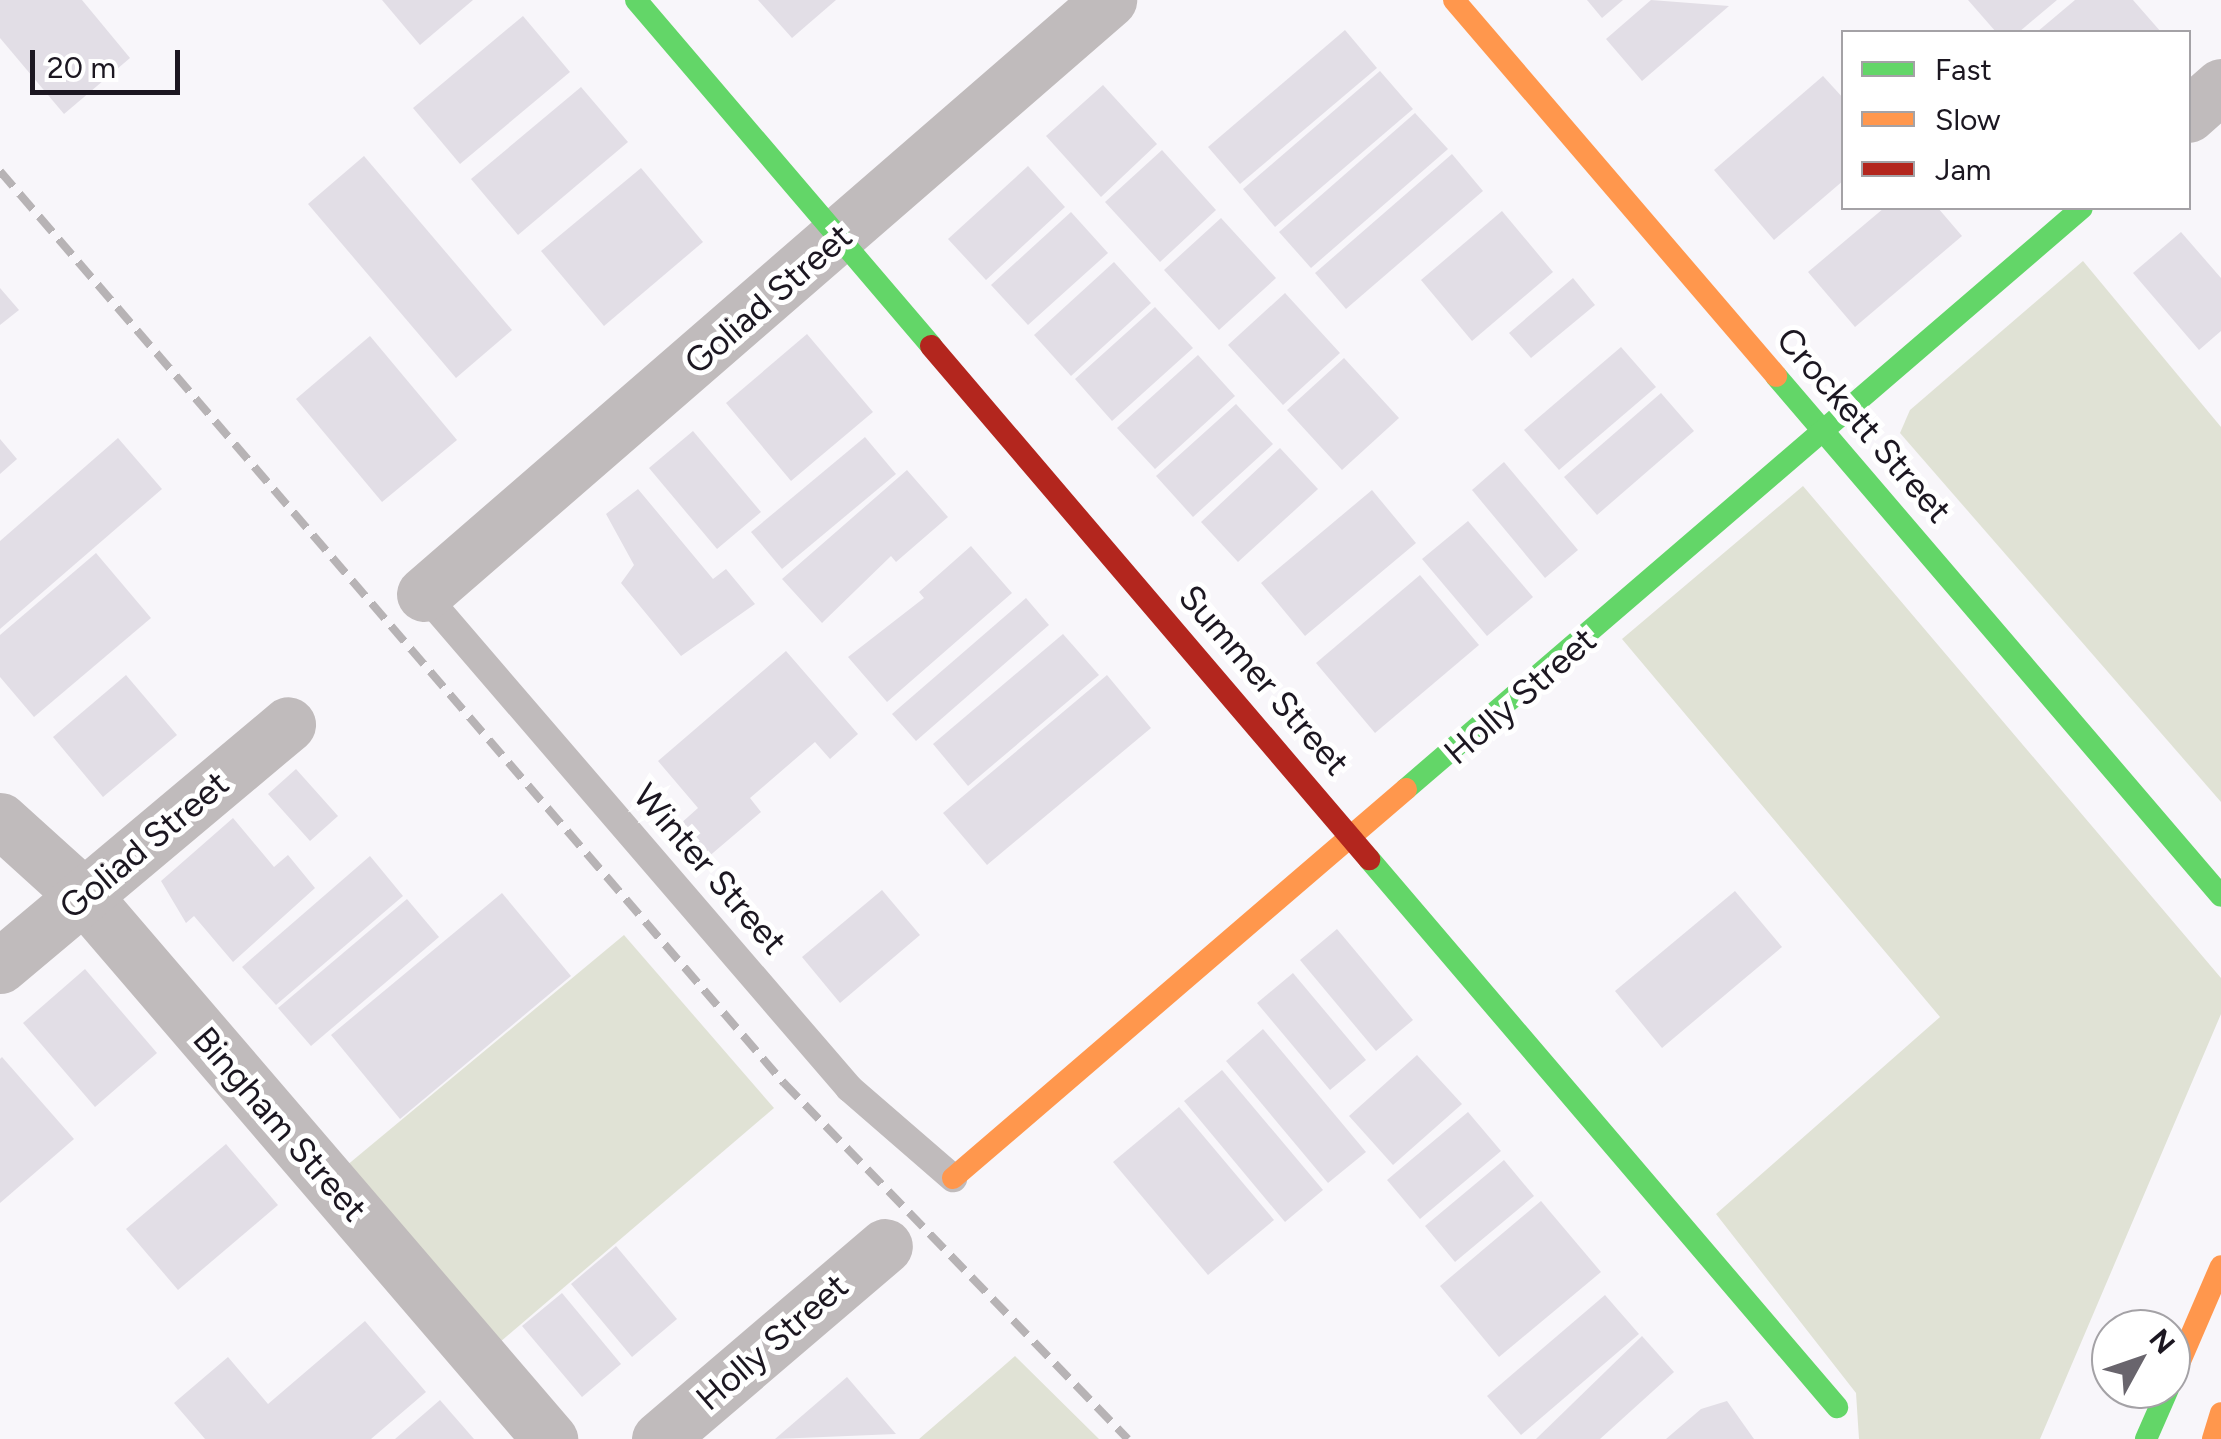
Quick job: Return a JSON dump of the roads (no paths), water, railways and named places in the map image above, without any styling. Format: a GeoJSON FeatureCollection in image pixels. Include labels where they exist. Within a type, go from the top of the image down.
{"type":"FeatureCollection","features":[{"type":"Feature","properties":{"kind":"main road","name":"Summer Street"},"geometry":{"type":"LineString","coordinates":[[636,0],[1837,1407]]}},
{"type":"Feature","properties":{"kind":"main road","name":"Crockett Street"},"geometry":{"type":"LineString","coordinates":[[1454,0],[2102,752],[2221,896]]}},
{"type":"Feature","properties":{"kind":"main road","name":"Holly Street"},"geometry":{"type":"LineString","coordinates":[[953,1178],[1354,839],[2080,210]]}},
{"type":"Feature","properties":{"kind":"main road"},"geometry":{"type":"LineString","coordinates":[[2191,1336],[2221,1266]]}},
{"type":"Feature","properties":{"kind":"main road"},"geometry":{"type":"LineString","coordinates":[[2146,1439],[2159,1409]]}},
{"type":"Feature","properties":{"kind":"main road"},"geometry":{"type":"LineString","coordinates":[[2213,1439],[2221,1413]]}},
{"type":"Feature","properties":{"kind":"street","name":"Goliad Street"},"geometry":{"type":"LineString","coordinates":[[424,594],[840,238],[1109,0]]}},
{"type":"Feature","properties":{"kind":"street"},"geometry":{"type":"LineString","coordinates":[[2191,111],[2221,86]]}},
{"type":"Feature","properties":{"kind":"street","name":"Goliad Street"},"geometry":{"type":"LineString","coordinates":[[0,966],[288,724]]}},
{"type":"Feature","properties":{"kind":"street","name":"Bingham Street"},"geometry":{"type":"LineString","coordinates":[[0,820],[84,896],[550,1439]]}},
{"type":"Feature","properties":{"kind":"street","name":"Holly Street"},"geometry":{"type":"LineString","coordinates":[[659,1439],[885,1246]]}},
{"type":"Feature","properties":{"kind":"lane","name":"Winter Street"},"geometry":{"type":"LineString","coordinates":[[424,594],[849,1088],[953,1178]]}},
{"type":"Feature","properties":{"kind":"lane"},"geometry":{"type":"LineString","coordinates":[[1824,1439],[1837,1407]]}},
{"type":"Feature","properties":{"kind":"railway"},"geometry":{"type":"LineString","coordinates":[[0,171],[784,1083],[1128,1439]]}}]}
